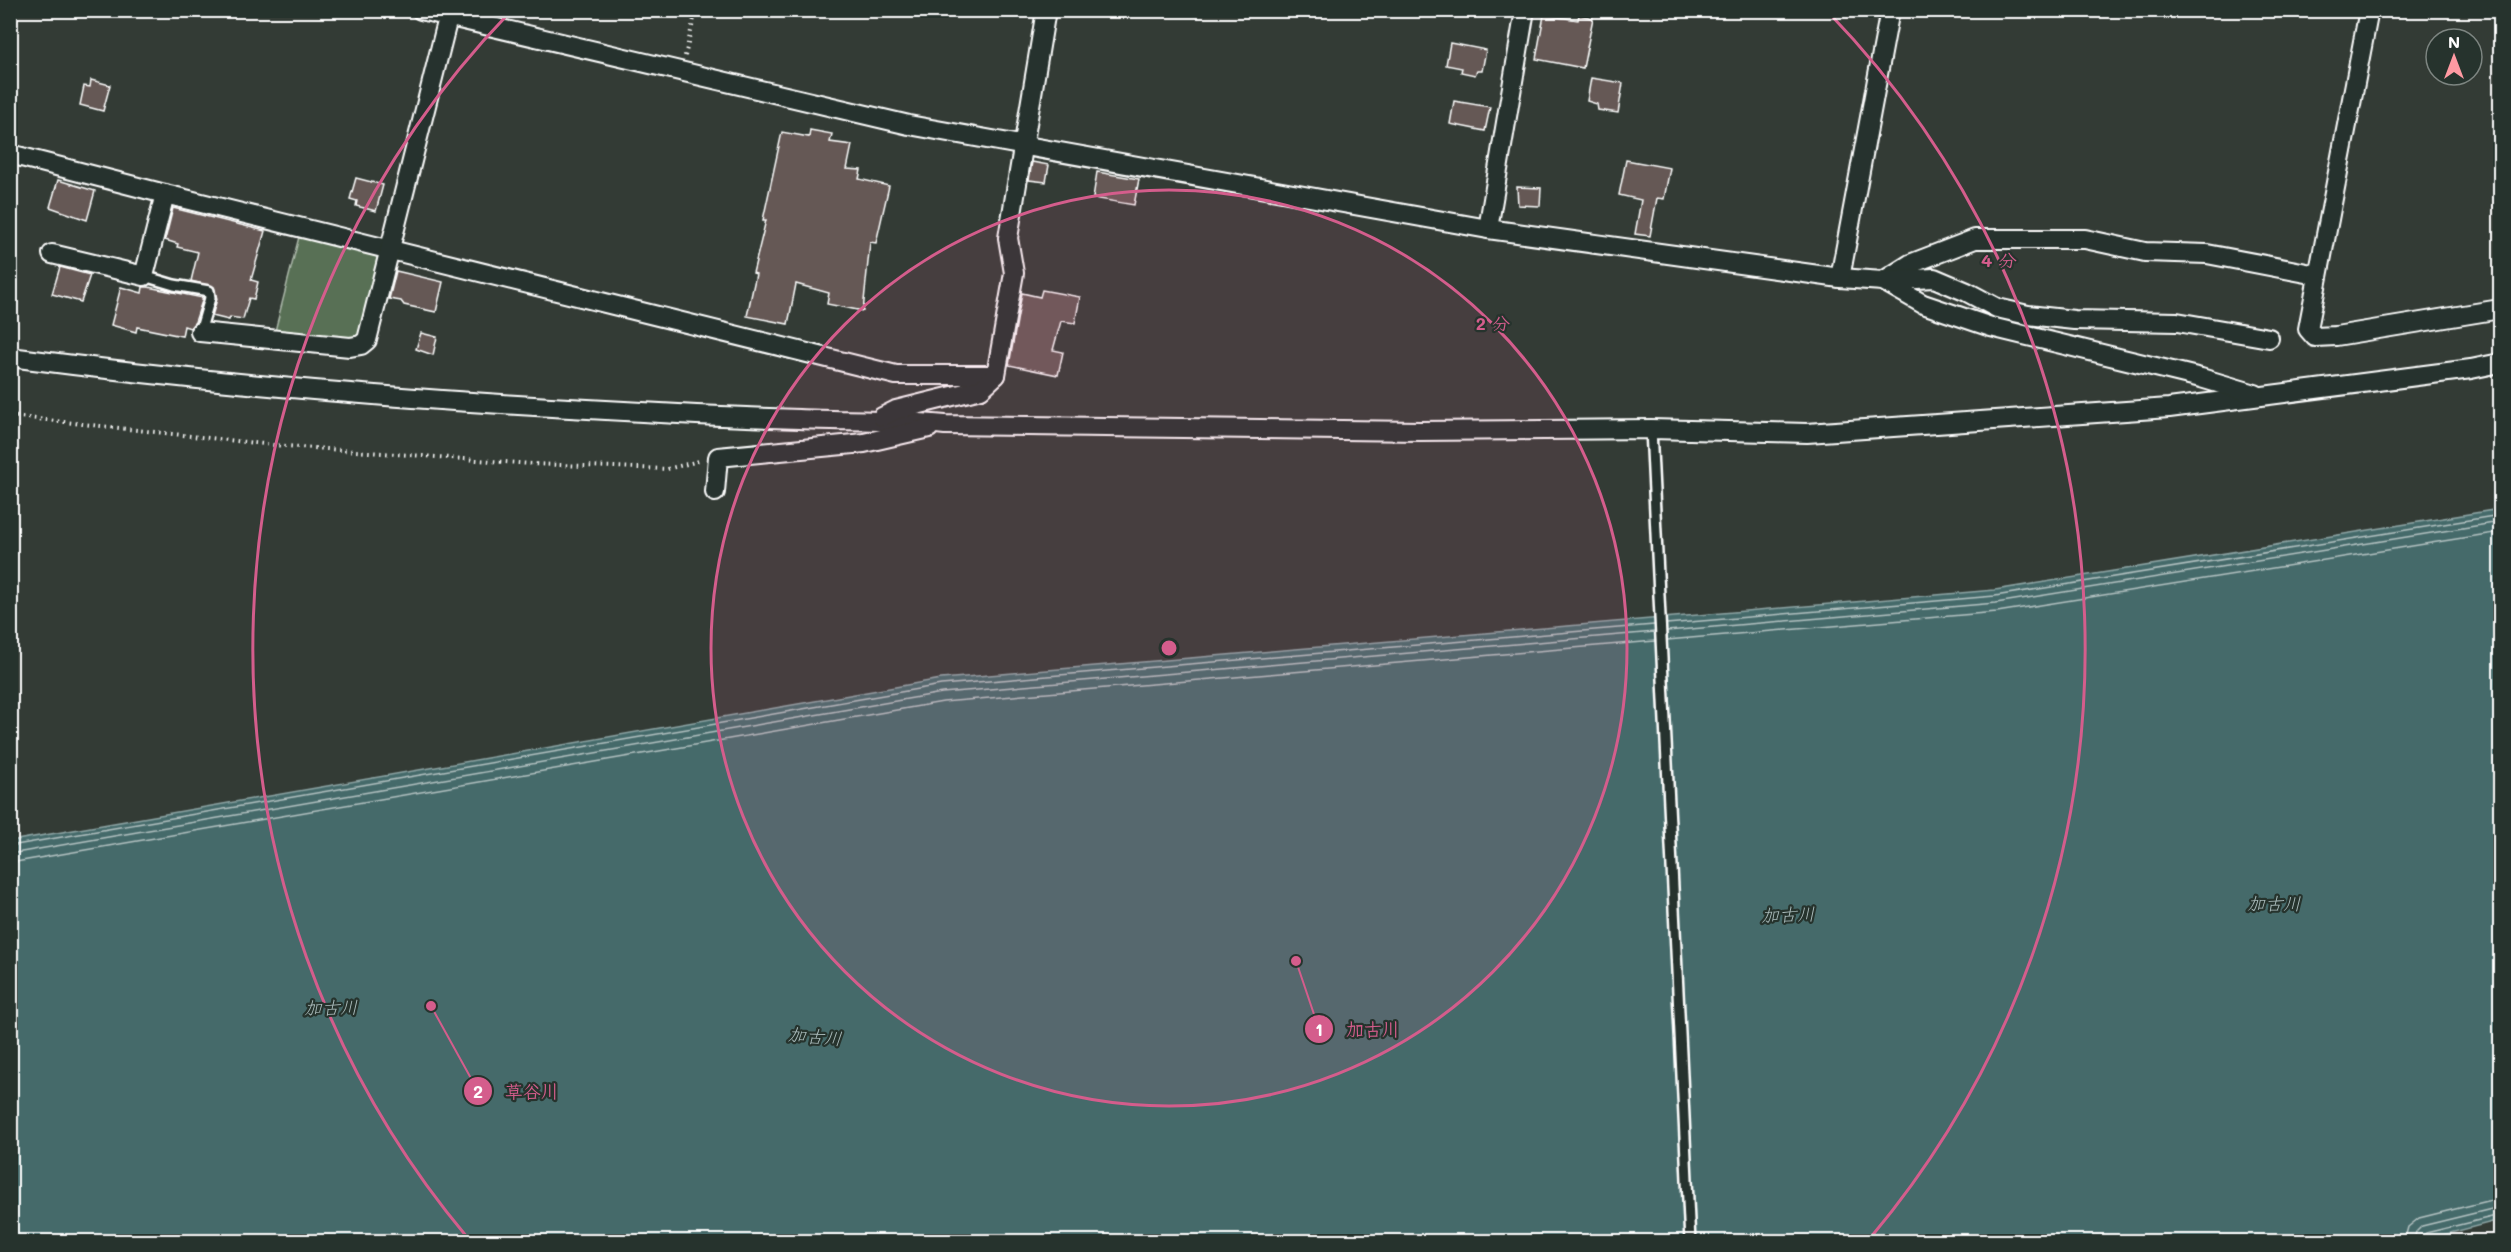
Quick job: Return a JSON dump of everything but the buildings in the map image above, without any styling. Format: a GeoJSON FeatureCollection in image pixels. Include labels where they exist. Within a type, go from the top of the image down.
{"type":"FeatureCollection","features":[{"type":"Feature","properties":{"kind":"street"},"geometry":{"type":"LineString","coordinates":[[421,10],[450,14],[681,72],[909,125],[1488,229],[1840,278],[1882,280],[1934,278],[1997,308],[2028,315],[2074,320],[2177,322],[2269,338]]}},
{"type":"Feature","properties":{"kind":"street"},"geometry":{"type":"LineString","coordinates":[[875,421],[896,410],[981,389],[996,375],[1014,273],[1008,238],[1046,10]]}},
{"type":"Feature","properties":{"kind":"street"},"geometry":{"type":"LineString","coordinates":[[1488,229],[1525,10]]}},
{"type":"Feature","properties":{"kind":"street"},"geometry":{"type":"LineString","coordinates":[[1840,278],[1890,10]]}},
{"type":"Feature","properties":{"kind":"street"},"geometry":{"type":"LineString","coordinates":[[2369,10],[2308,329],[2315,337],[2336,336],[2500,309]]}},
{"type":"Feature","properties":{"kind":"street"},"geometry":{"type":"LineString","coordinates":[[200,332],[350,347],[361,345],[367,340],[450,14]]}},
{"type":"Feature","properties":{"kind":"street"},"geometry":{"type":"LineString","coordinates":[[10,154],[896,375],[996,375]]}},
{"type":"Feature","properties":{"kind":"street"},"geometry":{"type":"LineString","coordinates":[[52,254],[144,276],[165,194]]}},
{"type":"Feature","properties":{"kind":"street"},"geometry":{"type":"LineString","coordinates":[[1882,280],[1910,264],[1975,239],[2085,239],[2145,252],[2207,254],[2317,274]]}},
{"type":"Feature","properties":{"kind":"street"},"geometry":{"type":"LineString","coordinates":[[1882,280],[1923,304],[1991,327],[2201,378],[2263,396]]}},
{"type":"Feature","properties":{"kind":"street"},"geometry":{"type":"LineString","coordinates":[[10,357],[88,368],[401,396],[617,411],[945,425],[1420,431],[1651,429],[1807,433],[2169,408],[2500,363]]}},
{"type":"Feature","properties":{"kind":"street"},"geometry":{"type":"LineString","coordinates":[[715,492],[718,457],[864,443],[945,425]]}},
{"type":"Feature","properties":{"kind":"lane"},"geometry":{"type":"LineString","coordinates":[[144,276],[174,285],[194,286],[209,291],[210,298],[200,332]]}},
{"type":"Feature","properties":{"kind":"lane"},"geometry":{"type":"LineString","coordinates":[[1651,429],[1690,1242]]}},
{"type":"Feature","properties":{"kind":"path"},"geometry":{"type":"LineString","coordinates":[[681,72],[696,10]]}},
{"type":"Feature","properties":{"kind":"path"},"geometry":{"type":"LineString","coordinates":[[10,416],[273,445],[532,464],[667,469],[718,457]]}},
{"type":"Feature","properties":{"kind":"green space"},"geometry":{"type":"Polygon","coordinates":[[[300,233],[382,254],[362,337],[355,341],[274,335],[300,233]]]}},
{"type":"Feature","properties":{"kind":"water"},"geometry":{"type":"Polygon","coordinates":[[[2500,509],[2500,1220],[2416,1242],[11,1242],[11,841],[941,679],[1995,590],[2500,509]]]}},
{"type":"Feature","properties":{"kind":"place","name":"加古川"},"geometry":{"type":"Point","coordinates":[1296,961]}},
{"type":"Feature","properties":{"kind":"place","name":"草谷川"},"geometry":{"type":"Point","coordinates":[431,1006]}}]}
